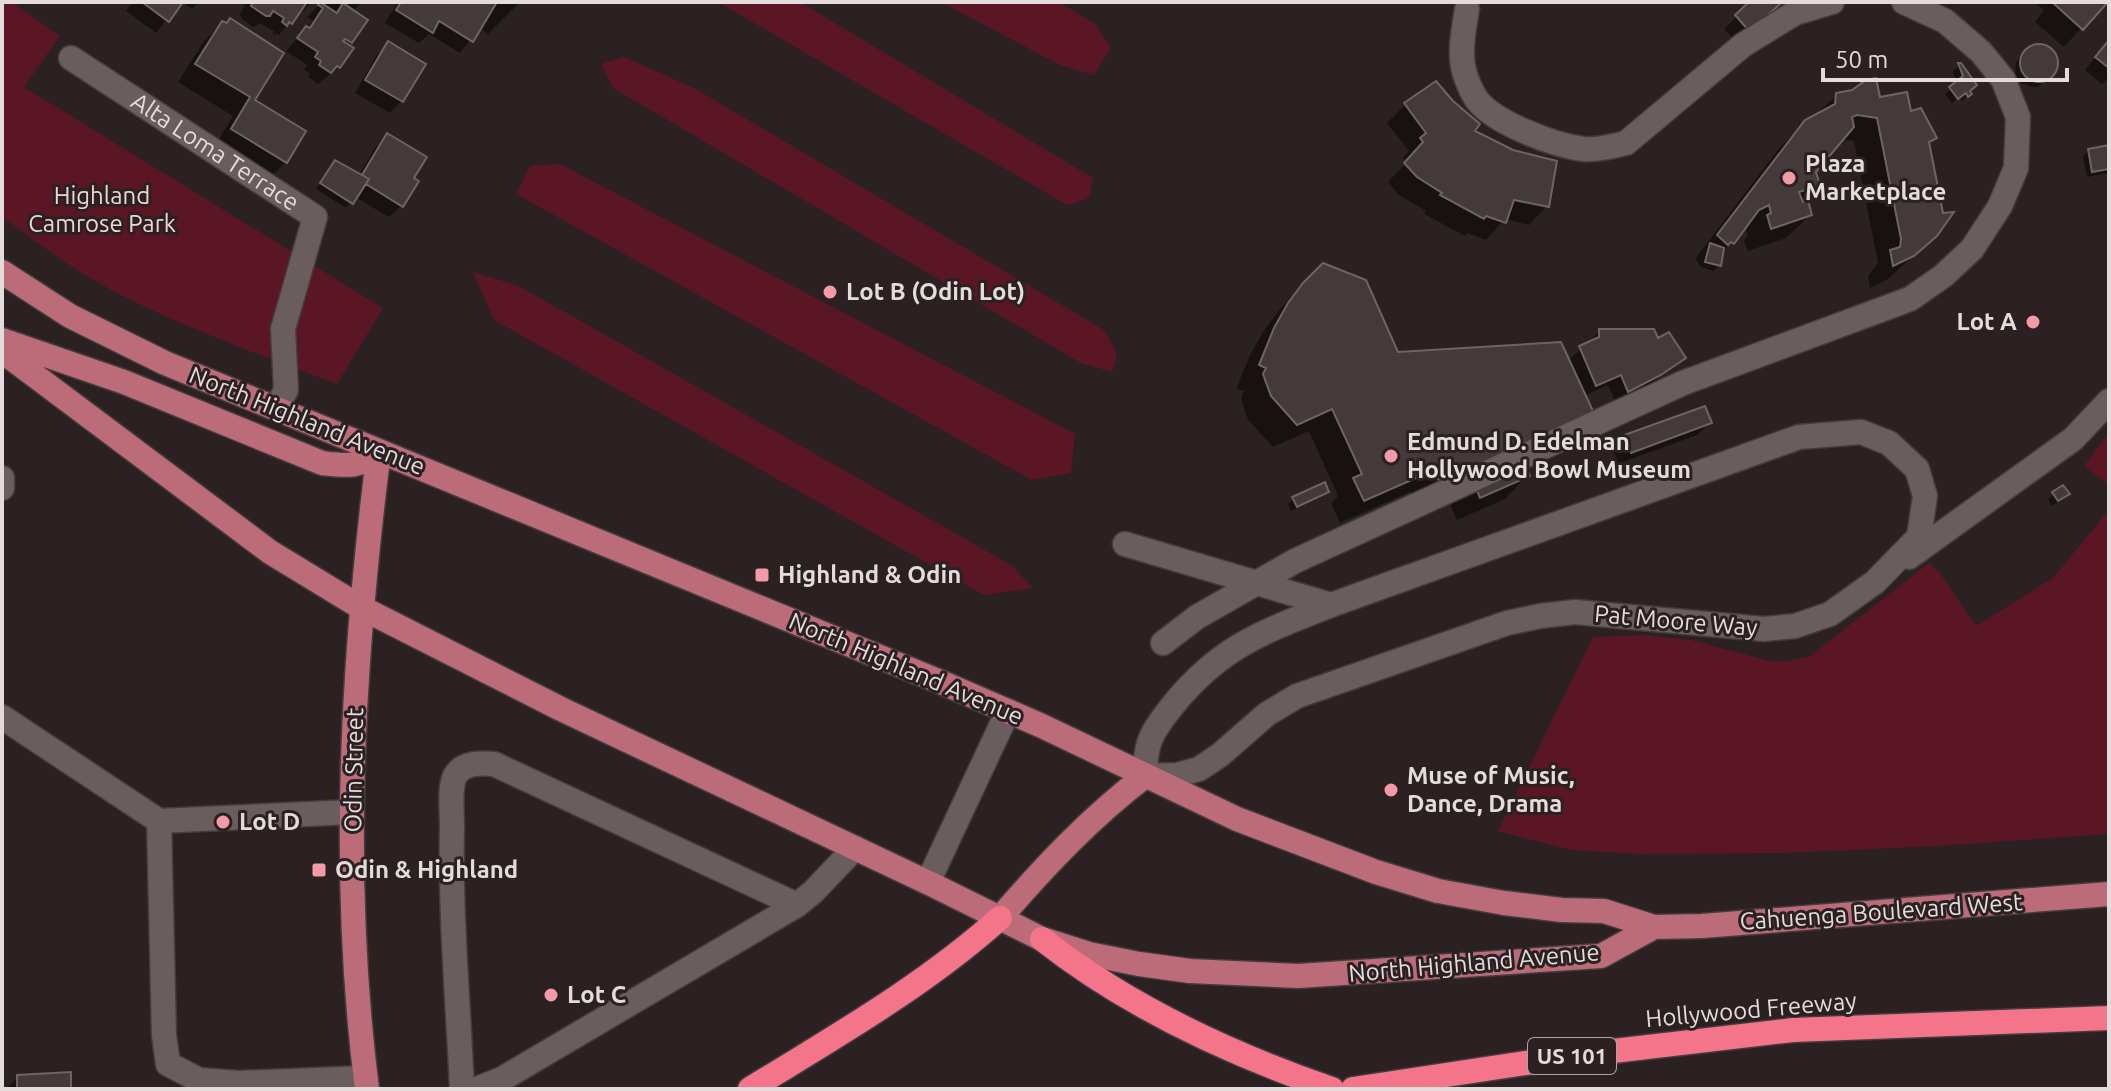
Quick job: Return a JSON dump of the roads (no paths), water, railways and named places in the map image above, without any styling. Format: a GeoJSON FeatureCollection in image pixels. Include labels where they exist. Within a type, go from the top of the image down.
{"type":"FeatureCollection","features":[{"type":"Feature","properties":{"kind":"highway"},"geometry":{"type":"LineString","coordinates":[[750,1089],[922,982],[964,951],[1000,918]]}},
{"type":"Feature","properties":{"kind":"highway"},"geometry":{"type":"LineString","coordinates":[[1042,939],[1083,971],[1122,995],[1234,1049],[1332,1089]]}},
{"type":"Feature","properties":{"kind":"highway","name":"Hollywood Freeway"},"geometry":{"type":"LineString","coordinates":[[1353,1089],[1579,1055],[1793,1030],[2109,1018]]}},
{"type":"Feature","properties":{"kind":"main road","name":"North Highland Avenue"},"geometry":{"type":"LineString","coordinates":[[2,272],[70,316],[123,344],[1008,711],[1237,819],[1388,876],[1438,891],[1562,910],[1604,911],[1654,927]]}},
{"type":"Feature","properties":{"kind":"main road"},"geometry":{"type":"LineString","coordinates":[[2,340],[124,382],[322,463],[346,466],[365,463],[379,451]]}},
{"type":"Feature","properties":{"kind":"main road","name":"North Highland Avenue"},"geometry":{"type":"LineString","coordinates":[[2,351],[270,552],[362,608],[561,709],[1042,939],[1089,954],[1139,964],[1204,972],[1298,976],[1601,956],[1654,927]]}},
{"type":"Feature","properties":{"kind":"main road","name":"Odin Street"},"geometry":{"type":"LineString","coordinates":[[366,1083],[352,905],[352,812],[357,667],[379,451]]}},
{"type":"Feature","properties":{"kind":"main road"},"geometry":{"type":"LineString","coordinates":[[1000,918],[1068,842],[1106,806],[1145,776]]}},
{"type":"Feature","properties":{"kind":"main road","name":"Cahuenga Boulevard West"},"geometry":{"type":"LineString","coordinates":[[1654,927],[1702,926],[2109,894]]}},
{"type":"Feature","properties":{"kind":"street"},"geometry":{"type":"LineString","coordinates":[[1467,9],[1463,70],[1477,100],[1509,124],[1543,139],[1582,149],[1604,149],[1626,143],[1743,45],[1795,13],[1832,2]]}},
{"type":"Feature","properties":{"kind":"street"},"geometry":{"type":"LineString","coordinates":[[1163,643],[1197,617],[1295,561],[1683,383],[1910,299],[1943,276],[1972,249],[2000,206],[2016,168],[2018,117],[2003,79],[1981,52],[1945,21],[1904,2]]}},
{"type":"Feature","properties":{"kind":"street","name":"Alta Loma Terrace"},"geometry":{"type":"LineString","coordinates":[[71,58],[315,217],[283,329],[286,390],[276,409]]}},
{"type":"Feature","properties":{"kind":"street"},"geometry":{"type":"LineString","coordinates":[[1875,582],[2073,439],[2109,401]]}},
{"type":"Feature","properties":{"kind":"street","name":"Pat Moore Way"},"geometry":{"type":"LineString","coordinates":[[1861,432],[1889,443],[1917,469],[1925,496],[1919,537],[1875,582],[1830,614],[1795,626],[1764,629],[1575,612],[1507,623],[1297,696],[1267,714],[1199,769],[1177,775],[1145,776],[1145,752],[1152,732],[1191,684],[1211,664],[1262,632],[1799,437],[1861,432]]}},
{"type":"Feature","properties":{"kind":"street"},"geometry":{"type":"LineString","coordinates":[[2,478],[2,488]]}},
{"type":"Feature","properties":{"kind":"street"},"geometry":{"type":"LineString","coordinates":[[1125,544],[1331,605]]}},
{"type":"Feature","properties":{"kind":"street"},"geometry":{"type":"LineString","coordinates":[[928,882],[1008,711]]}},
{"type":"Feature","properties":{"kind":"street"},"geometry":{"type":"LineString","coordinates":[[2,717],[159,821],[352,812]]}},
{"type":"Feature","properties":{"kind":"street"},"geometry":{"type":"LineString","coordinates":[[462,1089],[451,862],[452,795],[455,776],[466,766],[494,764],[797,905]]}},
{"type":"Feature","properties":{"kind":"street"},"geometry":{"type":"LineString","coordinates":[[159,821],[163,1021],[168,1064],[199,1080],[366,1083]]}},
{"type":"Feature","properties":{"kind":"street"},"geometry":{"type":"LineString","coordinates":[[477,1089],[502,1079],[797,905],[855,848]]}},
{"type":"Feature","properties":{"kind":"place","name":"Plaza Marketplace"},"geometry":{"type":"Point","coordinates":[1789,178]}},
{"type":"Feature","properties":{"kind":"place","name":"Lot B (Odin Lot)"},"geometry":{"type":"Point","coordinates":[830,292]}},
{"type":"Feature","properties":{"kind":"place","name":"Lot A"},"geometry":{"type":"Point","coordinates":[2033,322]}},
{"type":"Feature","properties":{"kind":"place","name":"Edmund D. Edelman Hollywood Bowl Museum"},"geometry":{"type":"Point","coordinates":[1391,456]}},
{"type":"Feature","properties":{"kind":"place","name":"Highland & Odin"},"geometry":{"type":"Point","coordinates":[762,575]}},
{"type":"Feature","properties":{"kind":"place","name":"Muse of Music, Dance, Drama"},"geometry":{"type":"Point","coordinates":[1391,790]}},
{"type":"Feature","properties":{"kind":"place","name":"Lot D"},"geometry":{"type":"Point","coordinates":[223,822]}},
{"type":"Feature","properties":{"kind":"place","name":"Odin & Highland"},"geometry":{"type":"Point","coordinates":[319,870]}},
{"type":"Feature","properties":{"kind":"place","name":"Lot C"},"geometry":{"type":"Point","coordinates":[551,995]}},
{"type":"Feature","properties":{"kind":"park label","name":"Highland Camrose Park"},"geometry":{"type":"Point","coordinates":[102,210]}}]}
